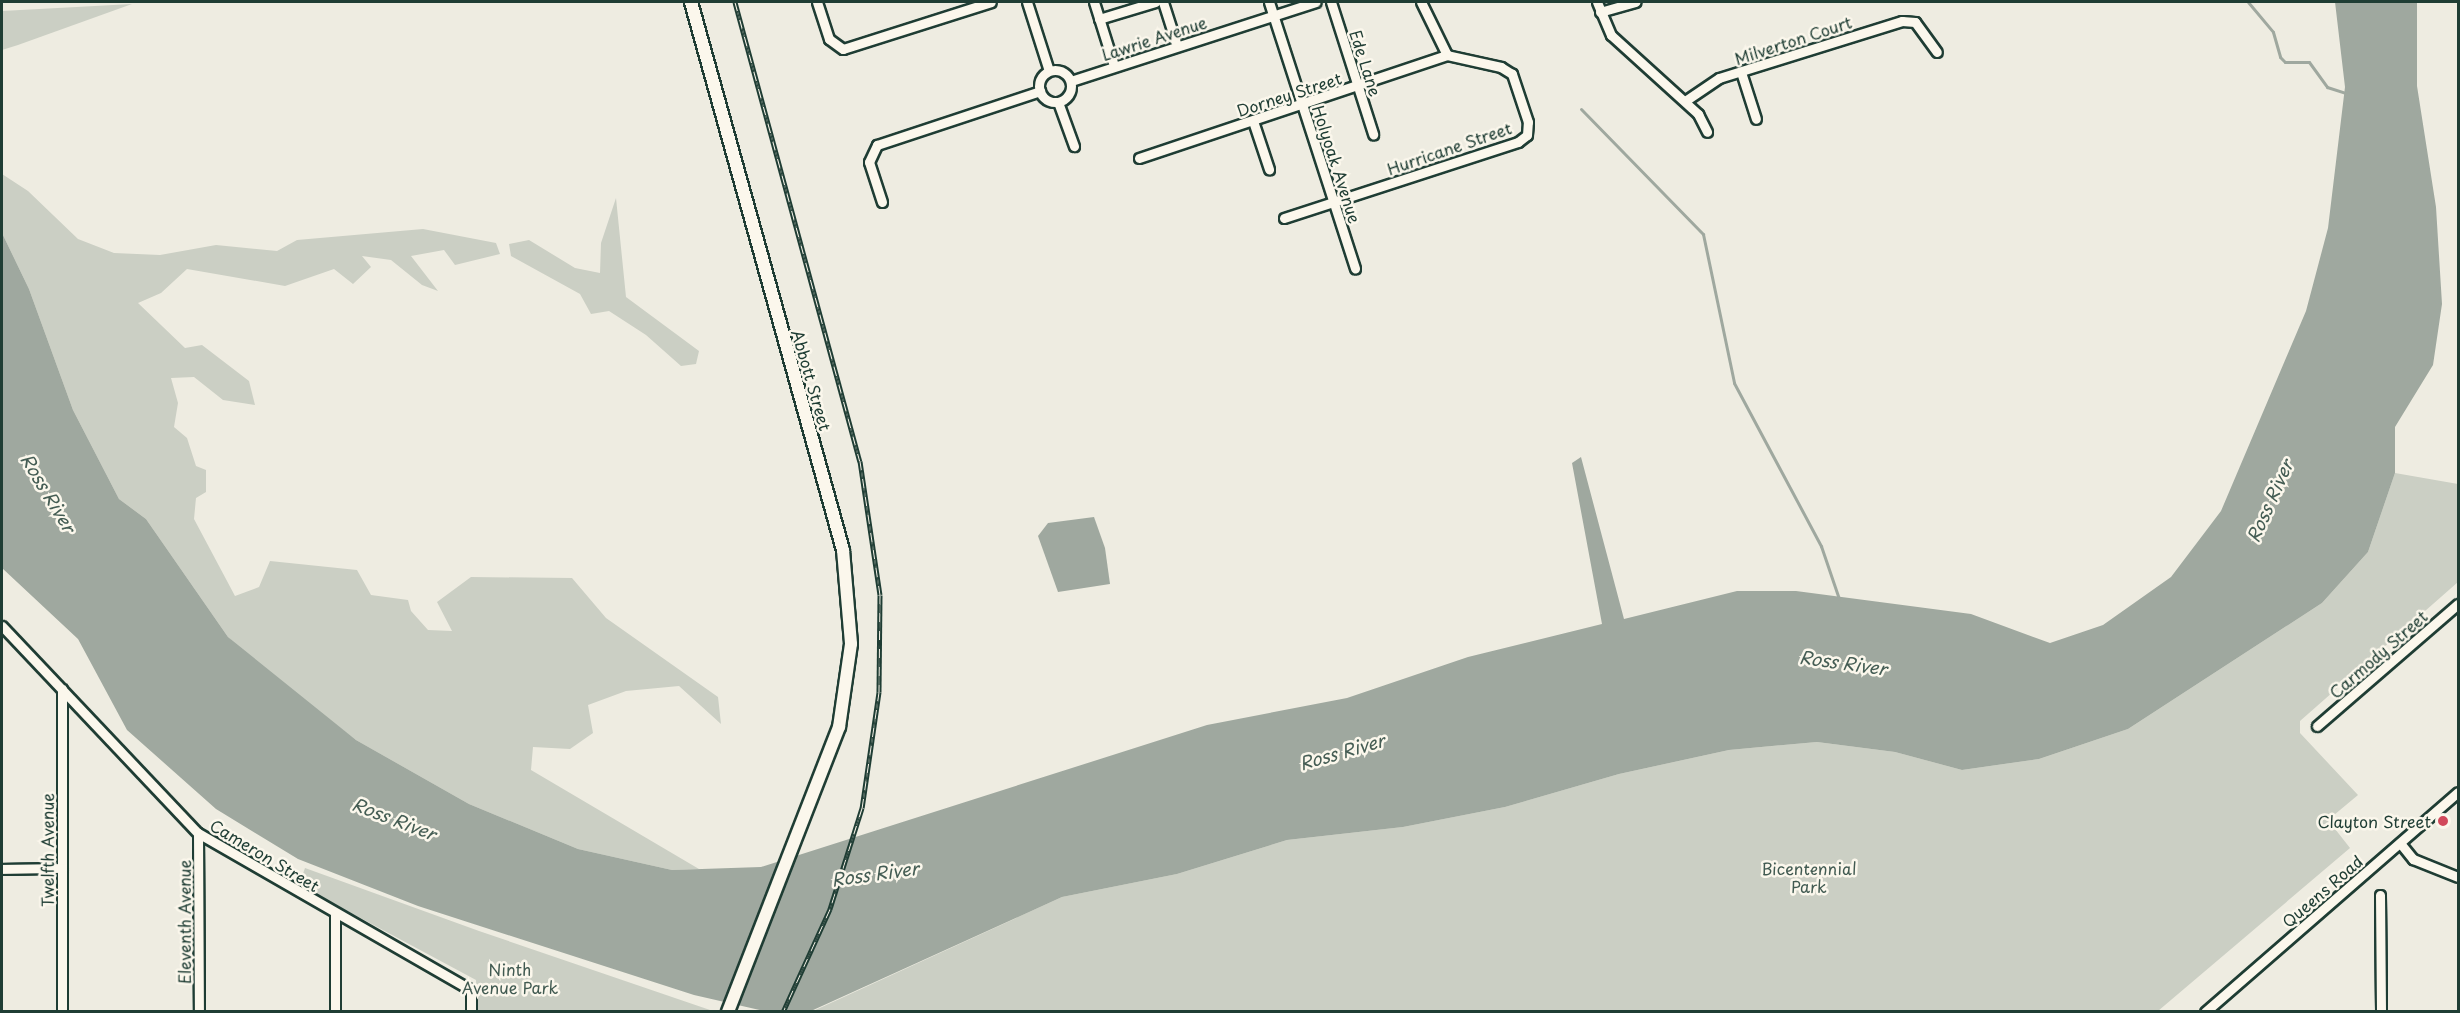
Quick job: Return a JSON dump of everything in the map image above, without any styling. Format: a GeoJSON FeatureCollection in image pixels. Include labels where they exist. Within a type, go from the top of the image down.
{"type":"FeatureCollection","features":[{"type":"Feature","properties":{"kind":"main road","name":"Abbott Street"},"geometry":{"type":"LineString","coordinates":[[691,2],[843,550],[851,644],[847,686],[839,727],[728,1011]]}},
{"type":"Feature","properties":{"kind":"street"},"geometry":{"type":"LineString","coordinates":[[818,2],[829,39],[843,49],[963,6],[991,2]]}},
{"type":"Feature","properties":{"kind":"street"},"geometry":{"type":"LineString","coordinates":[[1027,2],[1049,71]]}},
{"type":"Feature","properties":{"kind":"street"},"geometry":{"type":"LineString","coordinates":[[1094,2],[1114,66]]}},
{"type":"Feature","properties":{"kind":"street"},"geometry":{"type":"LineString","coordinates":[[1099,19],[1155,2]]}},
{"type":"Feature","properties":{"kind":"street"},"geometry":{"type":"LineString","coordinates":[[1163,2],[1177,46]]}},
{"type":"Feature","properties":{"kind":"street","name":"Holyoak Avenue"},"geometry":{"type":"LineString","coordinates":[[1269,2],[1355,268]]}},
{"type":"Feature","properties":{"kind":"street","name":"Lawrie Avenue"},"geometry":{"type":"LineString","coordinates":[[1071,81],[1316,2]]}},
{"type":"Feature","properties":{"kind":"street","name":"Ede Lane"},"geometry":{"type":"LineString","coordinates":[[1331,2],[1373,134]]}},
{"type":"Feature","properties":{"kind":"street"},"geometry":{"type":"LineString","coordinates":[[1421,2],[1447,55]]}},
{"type":"Feature","properties":{"kind":"street"},"geometry":{"type":"LineString","coordinates":[[1597,2],[1611,34],[1685,101],[1707,132]]}},
{"type":"Feature","properties":{"kind":"street"},"geometry":{"type":"LineString","coordinates":[[1600,12],[1636,2]]}},
{"type":"Feature","properties":{"kind":"street","name":"Milverton Court"},"geometry":{"type":"LineString","coordinates":[[1685,101],[1710,82],[1902,21],[1915,22],[1937,52]]}},
{"type":"Feature","properties":{"kind":"street","name":"Dorney Street"},"geometry":{"type":"LineString","coordinates":[[1139,158],[1358,88],[1447,55]]}},
{"type":"Feature","properties":{"kind":"street","name":"Hurricane Street"},"geometry":{"type":"LineString","coordinates":[[1333,202],[1518,142],[1527,135],[1528,122],[1512,74],[1500,67],[1447,55]]}},
{"type":"Feature","properties":{"kind":"street"},"geometry":{"type":"LineString","coordinates":[[1060,70],[1071,81],[1068,96],[1058,102],[1048,100],[1040,91],[1041,78],[1049,71],[1060,70]]}},
{"type":"Feature","properties":{"kind":"street"},"geometry":{"type":"LineString","coordinates":[[1742,72],[1756,119]]}},
{"type":"Feature","properties":{"kind":"street"},"geometry":{"type":"LineString","coordinates":[[882,201],[869,162],[877,145],[1040,91]]}},
{"type":"Feature","properties":{"kind":"street"},"geometry":{"type":"LineString","coordinates":[[1058,102],[1074,146]]}},
{"type":"Feature","properties":{"kind":"street"},"geometry":{"type":"LineString","coordinates":[[1253,121],[1269,169]]}},
{"type":"Feature","properties":{"kind":"street"},"geometry":{"type":"LineString","coordinates":[[1284,218],[1333,202]]}},
{"type":"Feature","properties":{"kind":"street","name":"Carmody Street"},"geometry":{"type":"LineString","coordinates":[[2317,726],[2458,604]]}},
{"type":"Feature","properties":{"kind":"street","name":"Cameron Street"},"geometry":{"type":"LineString","coordinates":[[2,626],[198,833],[335,914],[471,990],[471,1011]]}},
{"type":"Feature","properties":{"kind":"street","name":"Twelfth Avenue"},"geometry":{"type":"LineString","coordinates":[[62,689],[62,1011]]}},
{"type":"Feature","properties":{"kind":"street","name":"Queens Road"},"geometry":{"type":"LineString","coordinates":[[2205,1011],[2458,792]]}},
{"type":"Feature","properties":{"kind":"street","name":"Eleventh Avenue"},"geometry":{"type":"LineString","coordinates":[[198,833],[199,1011]]}},
{"type":"Feature","properties":{"kind":"street"},"geometry":{"type":"LineString","coordinates":[[2400,843],[2413,859],[2458,877]]}},
{"type":"Feature","properties":{"kind":"street"},"geometry":{"type":"LineString","coordinates":[[2,869],[62,868]]}},
{"type":"Feature","properties":{"kind":"street"},"geometry":{"type":"LineString","coordinates":[[2380,895],[2381,1011]]}},
{"type":"Feature","properties":{"kind":"street"},"geometry":{"type":"LineString","coordinates":[[335,914],[335,1011]]}},
{"type":"Feature","properties":{"kind":"green space"},"geometry":{"type":"Polygon","coordinates":[[[132,4],[18,45],[2,50],[2,11],[132,4]]]}},
{"type":"Feature","properties":{"kind":"green space"},"geometry":{"type":"Polygon","coordinates":[[[2,174],[28,191],[78,239],[114,253],[160,255],[216,245],[277,251],[297,240],[423,229],[496,243],[500,254],[455,265],[444,250],[411,256],[438,291],[422,285],[391,260],[362,256],[371,267],[353,284],[334,269],[285,286],[187,269],[161,293],[138,303],[185,348],[202,345],[249,381],[255,405],[223,400],[194,377],[171,378],[178,403],[174,427],[187,438],[196,466],[206,470],[206,492],[196,498],[194,519],[235,596],[259,587],[270,561],[357,570],[371,595],[408,600],[411,611],[428,630],[452,631],[437,602],[471,577],[572,578],[606,618],[718,697],[721,724],[679,686],[626,691],[588,705],[593,733],[570,749],[533,747],[531,770],[699,869],[672,870],[578,849],[469,804],[356,740],[266,672],[228,637],[146,519],[119,499],[73,410],[29,289],[2,233],[2,174]]]}},
{"type":"Feature","properties":{"kind":"green space"},"geometry":{"type":"Polygon","coordinates":[[[616,198],[626,297],[699,351],[696,364],[681,366],[646,335],[609,311],[591,314],[580,294],[511,256],[509,244],[529,240],[575,268],[600,273],[601,243],[616,198]]]}},
{"type":"Feature","properties":{"kind":"green space","name":"Bicentennial Park"},"geometry":{"type":"Polygon","coordinates":[[[2395,473],[2458,484],[2458,582],[2300,721],[2300,733],[2358,795],[2328,820],[2350,848],[2158,1011],[811,1012],[1062,897],[1177,874],[1287,840],[1403,827],[1505,807],[1619,774],[1729,750],[1817,742],[1895,752],[1962,770],[2039,759],[2128,729],[2322,603],[2368,552],[2395,473]]]}},
{"type":"Feature","properties":{"kind":"green space","name":"Ninth Avenue Park"},"geometry":{"type":"Polygon","coordinates":[[[305,868],[479,931],[713,1011],[477,1011],[476,980],[299,885],[305,868]]]}},
{"type":"Feature","properties":{"kind":"water","name":"Ross River"},"geometry":{"type":"Polygon","coordinates":[[[2335,2],[2417,2],[2417,86],[2436,207],[2442,304],[2433,365],[2395,427],[2395,473],[2368,552],[2322,603],[2128,729],[2039,759],[1962,770],[1895,752],[1817,742],[1729,750],[1619,774],[1505,807],[1403,827],[1287,840],[1177,874],[1062,897],[811,1011],[768,1012],[694,995],[418,906],[298,859],[216,809],[127,730],[78,639],[2,568],[2,233],[29,289],[73,410],[119,499],[146,519],[228,637],[356,740],[469,804],[578,849],[672,870],[761,867],[1207,725],[1347,698],[1468,657],[1602,624],[1572,463],[1581,457],[1624,619],[1737,591],[1796,591],[1971,614],[2050,643],[2103,625],[2171,577],[2221,511],[2306,311],[2328,228],[2345,87],[2335,2]]]}},
{"type":"Feature","properties":{"kind":"water"},"geometry":{"type":"Polygon","coordinates":[[[1094,517],[1105,548],[1110,584],[1058,592],[1038,536],[1048,523],[1094,517]]]}},
{"type":"Feature","properties":{"kind":"waterway"},"geometry":{"type":"LineString","coordinates":[[2248,2],[2273,32],[2280,57],[2285,62],[2309,62],[2327,87],[2346,93]]}},
{"type":"Feature","properties":{"kind":"waterway"},"geometry":{"type":"LineString","coordinates":[[1581,109],[1703,234],[1734,383],[1821,546],[1839,599]]}},
{"type":"Feature","properties":{"kind":"railway"},"geometry":{"type":"LineString","coordinates":[[735,2],[860,461],[880,595],[879,692],[862,808],[830,909],[783,1012]]}},
{"type":"Feature","properties":{"kind":"place","name":"Clayton Street"},"geometry":{"type":"Point","coordinates":[2443,821]}}]}
